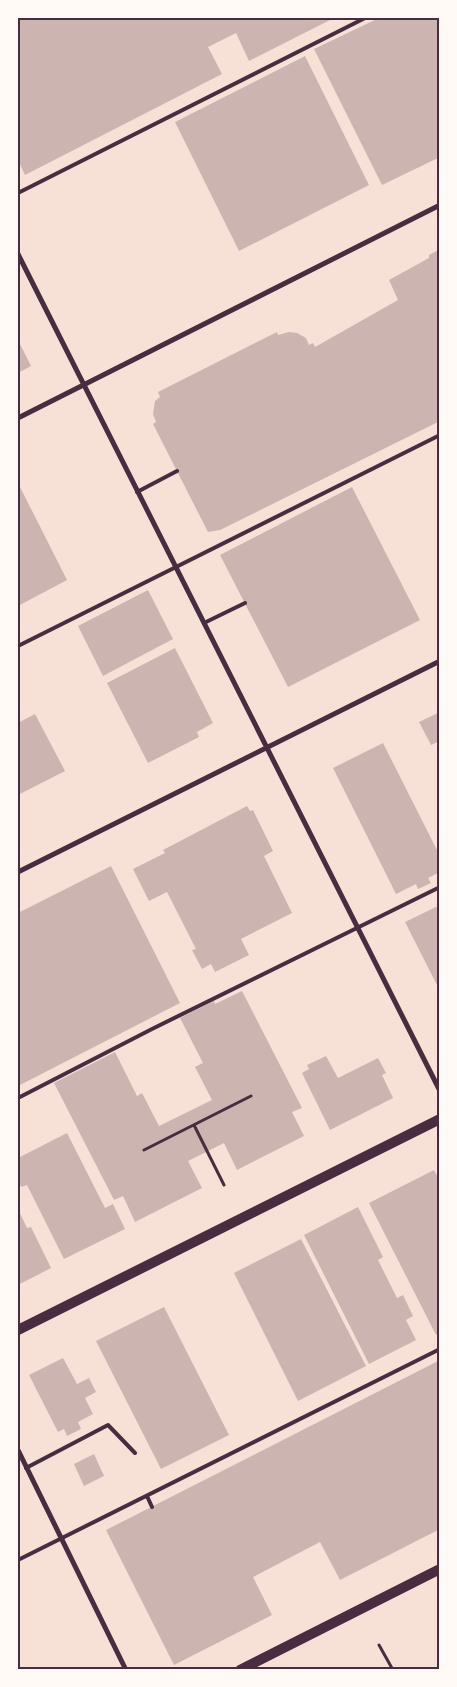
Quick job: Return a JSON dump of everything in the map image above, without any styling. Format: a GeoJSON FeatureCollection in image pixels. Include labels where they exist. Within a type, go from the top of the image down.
{"type":"FeatureCollection","features":[{"type":"Feature","properties":{"kind":"main road"},"geometry":{"type":"LineString","coordinates":[[18,1330],[440,1119]]}},
{"type":"Feature","properties":{"kind":"main road"},"geometry":{"type":"LineString","coordinates":[[240,1670],[440,1569]]}},
{"type":"Feature","properties":{"kind":"street"},"geometry":{"type":"LineString","coordinates":[[18,418],[440,205]]}},
{"type":"Feature","properties":{"kind":"street"},"geometry":{"type":"LineString","coordinates":[[18,254],[440,1091]]}},
{"type":"Feature","properties":{"kind":"street"},"geometry":{"type":"LineString","coordinates":[[18,872],[128,818],[266,746],[440,661]]}},
{"type":"Feature","properties":{"kind":"street"},"geometry":{"type":"LineString","coordinates":[[18,1450],[126,1670]]}},
{"type":"Feature","properties":{"kind":"lane"},"geometry":{"type":"LineString","coordinates":[[18,193],[365,18]]}},
{"type":"Feature","properties":{"kind":"lane"},"geometry":{"type":"LineString","coordinates":[[18,646],[440,435]]}},
{"type":"Feature","properties":{"kind":"lane"},"geometry":{"type":"LineString","coordinates":[[137,492],[178,471]]}},
{"type":"Feature","properties":{"kind":"lane"},"geometry":{"type":"LineString","coordinates":[[204,623],[245,603]]}},
{"type":"Feature","properties":{"kind":"lane"},"geometry":{"type":"LineString","coordinates":[[18,1098],[152,1029],[440,887]]}},
{"type":"Feature","properties":{"kind":"lane"},"geometry":{"type":"LineString","coordinates":[[18,1560],[440,1349]]}},
{"type":"Feature","properties":{"kind":"lane"},"geometry":{"type":"LineString","coordinates":[[26,1468],[108,1425],[135,1453]]}},
{"type":"Feature","properties":{"kind":"lane"},"geometry":{"type":"LineString","coordinates":[[147,1496],[152,1507]]}},
{"type":"Feature","properties":{"kind":"path"},"geometry":{"type":"LineString","coordinates":[[144,1150],[251,1096]]}},
{"type":"Feature","properties":{"kind":"path"},"geometry":{"type":"LineString","coordinates":[[194,1125],[224,1185]]}},
{"type":"Feature","properties":{"kind":"path"},"geometry":{"type":"LineString","coordinates":[[379,1645],[393,1670]]}},
{"type":"Feature","properties":{"kind":"building"},"geometry":{"type":"Polygon","coordinates":[[[18,18],[334,18],[249,61],[236,33],[208,47],[222,74],[25,175],[18,160],[18,18]]]}},
{"type":"Feature","properties":{"kind":"building"},"geometry":{"type":"Polygon","coordinates":[[[379,18],[440,18],[440,157],[382,185],[314,49],[379,18]]]}},
{"type":"Feature","properties":{"kind":"building"},"geometry":{"type":"Polygon","coordinates":[[[305,56],[369,185],[239,251],[175,122],[305,56]]]}},
{"type":"Feature","properties":{"kind":"building"},"geometry":{"type":"Polygon","coordinates":[[[440,249],[440,421],[220,530],[208,532],[153,424],[156,422],[153,414],[155,401],[160,397],[158,392],[277,332],[278,335],[289,332],[297,333],[306,338],[309,345],[313,343],[315,347],[398,300],[389,280],[429,258],[429,255],[440,249]]]}},
{"type":"Feature","properties":{"kind":"building"},"geometry":{"type":"Polygon","coordinates":[[[18,340],[31,366],[18,373],[18,340]]]}},
{"type":"Feature","properties":{"kind":"building"},"geometry":{"type":"Polygon","coordinates":[[[18,483],[67,580],[18,606],[18,483]]]}},
{"type":"Feature","properties":{"kind":"building"},"geometry":{"type":"Polygon","coordinates":[[[352,487],[420,620],[288,687],[220,555],[352,487]]]}},
{"type":"Feature","properties":{"kind":"building"},"geometry":{"type":"Polygon","coordinates":[[[148,590],[173,639],[103,676],[78,626],[148,590]]]}},
{"type":"Feature","properties":{"kind":"building"},"geometry":{"type":"Polygon","coordinates":[[[175,648],[213,723],[197,732],[199,737],[148,763],[107,683],[175,648]]]}},
{"type":"Feature","properties":{"kind":"building"},"geometry":{"type":"Polygon","coordinates":[[[440,712],[440,741],[431,745],[419,722],[440,712]]]}},
{"type":"Feature","properties":{"kind":"building"},"geometry":{"type":"Polygon","coordinates":[[[35,714],[65,771],[18,795],[18,723],[35,714]]]}},
{"type":"Feature","properties":{"kind":"building"},"geometry":{"type":"Polygon","coordinates":[[[383,743],[440,856],[440,872],[428,878],[431,883],[418,889],[416,884],[396,894],[333,768],[383,743]]]}},
{"type":"Feature","properties":{"kind":"building"},"geometry":{"type":"Polygon","coordinates":[[[247,806],[250,811],[253,810],[273,851],[264,856],[292,913],[241,939],[249,955],[215,972],[211,964],[202,969],[192,950],[196,949],[167,892],[149,901],[133,869],[165,853],[163,850],[247,806]]]}},
{"type":"Feature","properties":{"kind":"building"},"geometry":{"type":"Polygon","coordinates":[[[111,866],[180,1003],[18,1086],[18,913],[111,866]]]}},
{"type":"Feature","properties":{"kind":"building"},"geometry":{"type":"Polygon","coordinates":[[[440,905],[440,991],[405,922],[440,905]]]}},
{"type":"Feature","properties":{"kind":"building"},"geometry":{"type":"Polygon","coordinates":[[[242,991],[302,1108],[292,1112],[304,1136],[237,1170],[224,1143],[188,1161],[202,1188],[135,1222],[123,1196],[114,1200],[54,1083],[115,1052],[137,1096],[142,1093],[159,1126],[212,1100],[195,1067],[203,1063],[180,1018],[214,1001],[215,1004],[242,991]]]}},
{"type":"Feature","properties":{"kind":"building"},"geometry":{"type":"Polygon","coordinates":[[[326,1056],[338,1078],[378,1058],[386,1073],[382,1075],[393,1098],[330,1130],[302,1073],[309,1069],[307,1065],[326,1056]]]}},
{"type":"Feature","properties":{"kind":"building"},"geometry":{"type":"Polygon","coordinates":[[[67,1133],[105,1208],[113,1204],[125,1229],[64,1259],[27,1185],[21,1187],[18,1180],[18,1158],[67,1133]]]}},
{"type":"Feature","properties":{"kind":"building"},"geometry":{"type":"Polygon","coordinates":[[[434,1170],[440,1181],[440,1333],[436,1335],[369,1203],[434,1170]]]}},
{"type":"Feature","properties":{"kind":"building"},"geometry":{"type":"Polygon","coordinates":[[[358,1207],[383,1257],[378,1260],[397,1298],[403,1295],[413,1316],[406,1320],[416,1340],[369,1364],[304,1235],[358,1207]]]}},
{"type":"Feature","properties":{"kind":"building"},"geometry":{"type":"Polygon","coordinates":[[[18,1209],[27,1228],[31,1227],[51,1268],[18,1285],[18,1209]]]}},
{"type":"Feature","properties":{"kind":"building"},"geometry":{"type":"Polygon","coordinates":[[[301,1239],[366,1366],[298,1401],[234,1273],[301,1239]]]}},
{"type":"Feature","properties":{"kind":"building"},"geometry":{"type":"Polygon","coordinates":[[[164,1307],[229,1435],[161,1469],[96,1341],[164,1307]]]}},
{"type":"Feature","properties":{"kind":"building"},"geometry":{"type":"Polygon","coordinates":[[[63,1358],[77,1384],[89,1378],[96,1392],[85,1398],[93,1414],[78,1422],[81,1429],[67,1436],[64,1429],[58,1432],[29,1375],[63,1358]]]}},
{"type":"Feature","properties":{"kind":"building"},"geometry":{"type":"Polygon","coordinates":[[[440,1360],[440,1529],[340,1580],[320,1542],[253,1577],[272,1615],[174,1665],[106,1530],[440,1360]]]}},
{"type":"Feature","properties":{"kind":"building"},"geometry":{"type":"Polygon","coordinates":[[[94,1454],[104,1476],[84,1486],[74,1464],[94,1454]]]}}]}
